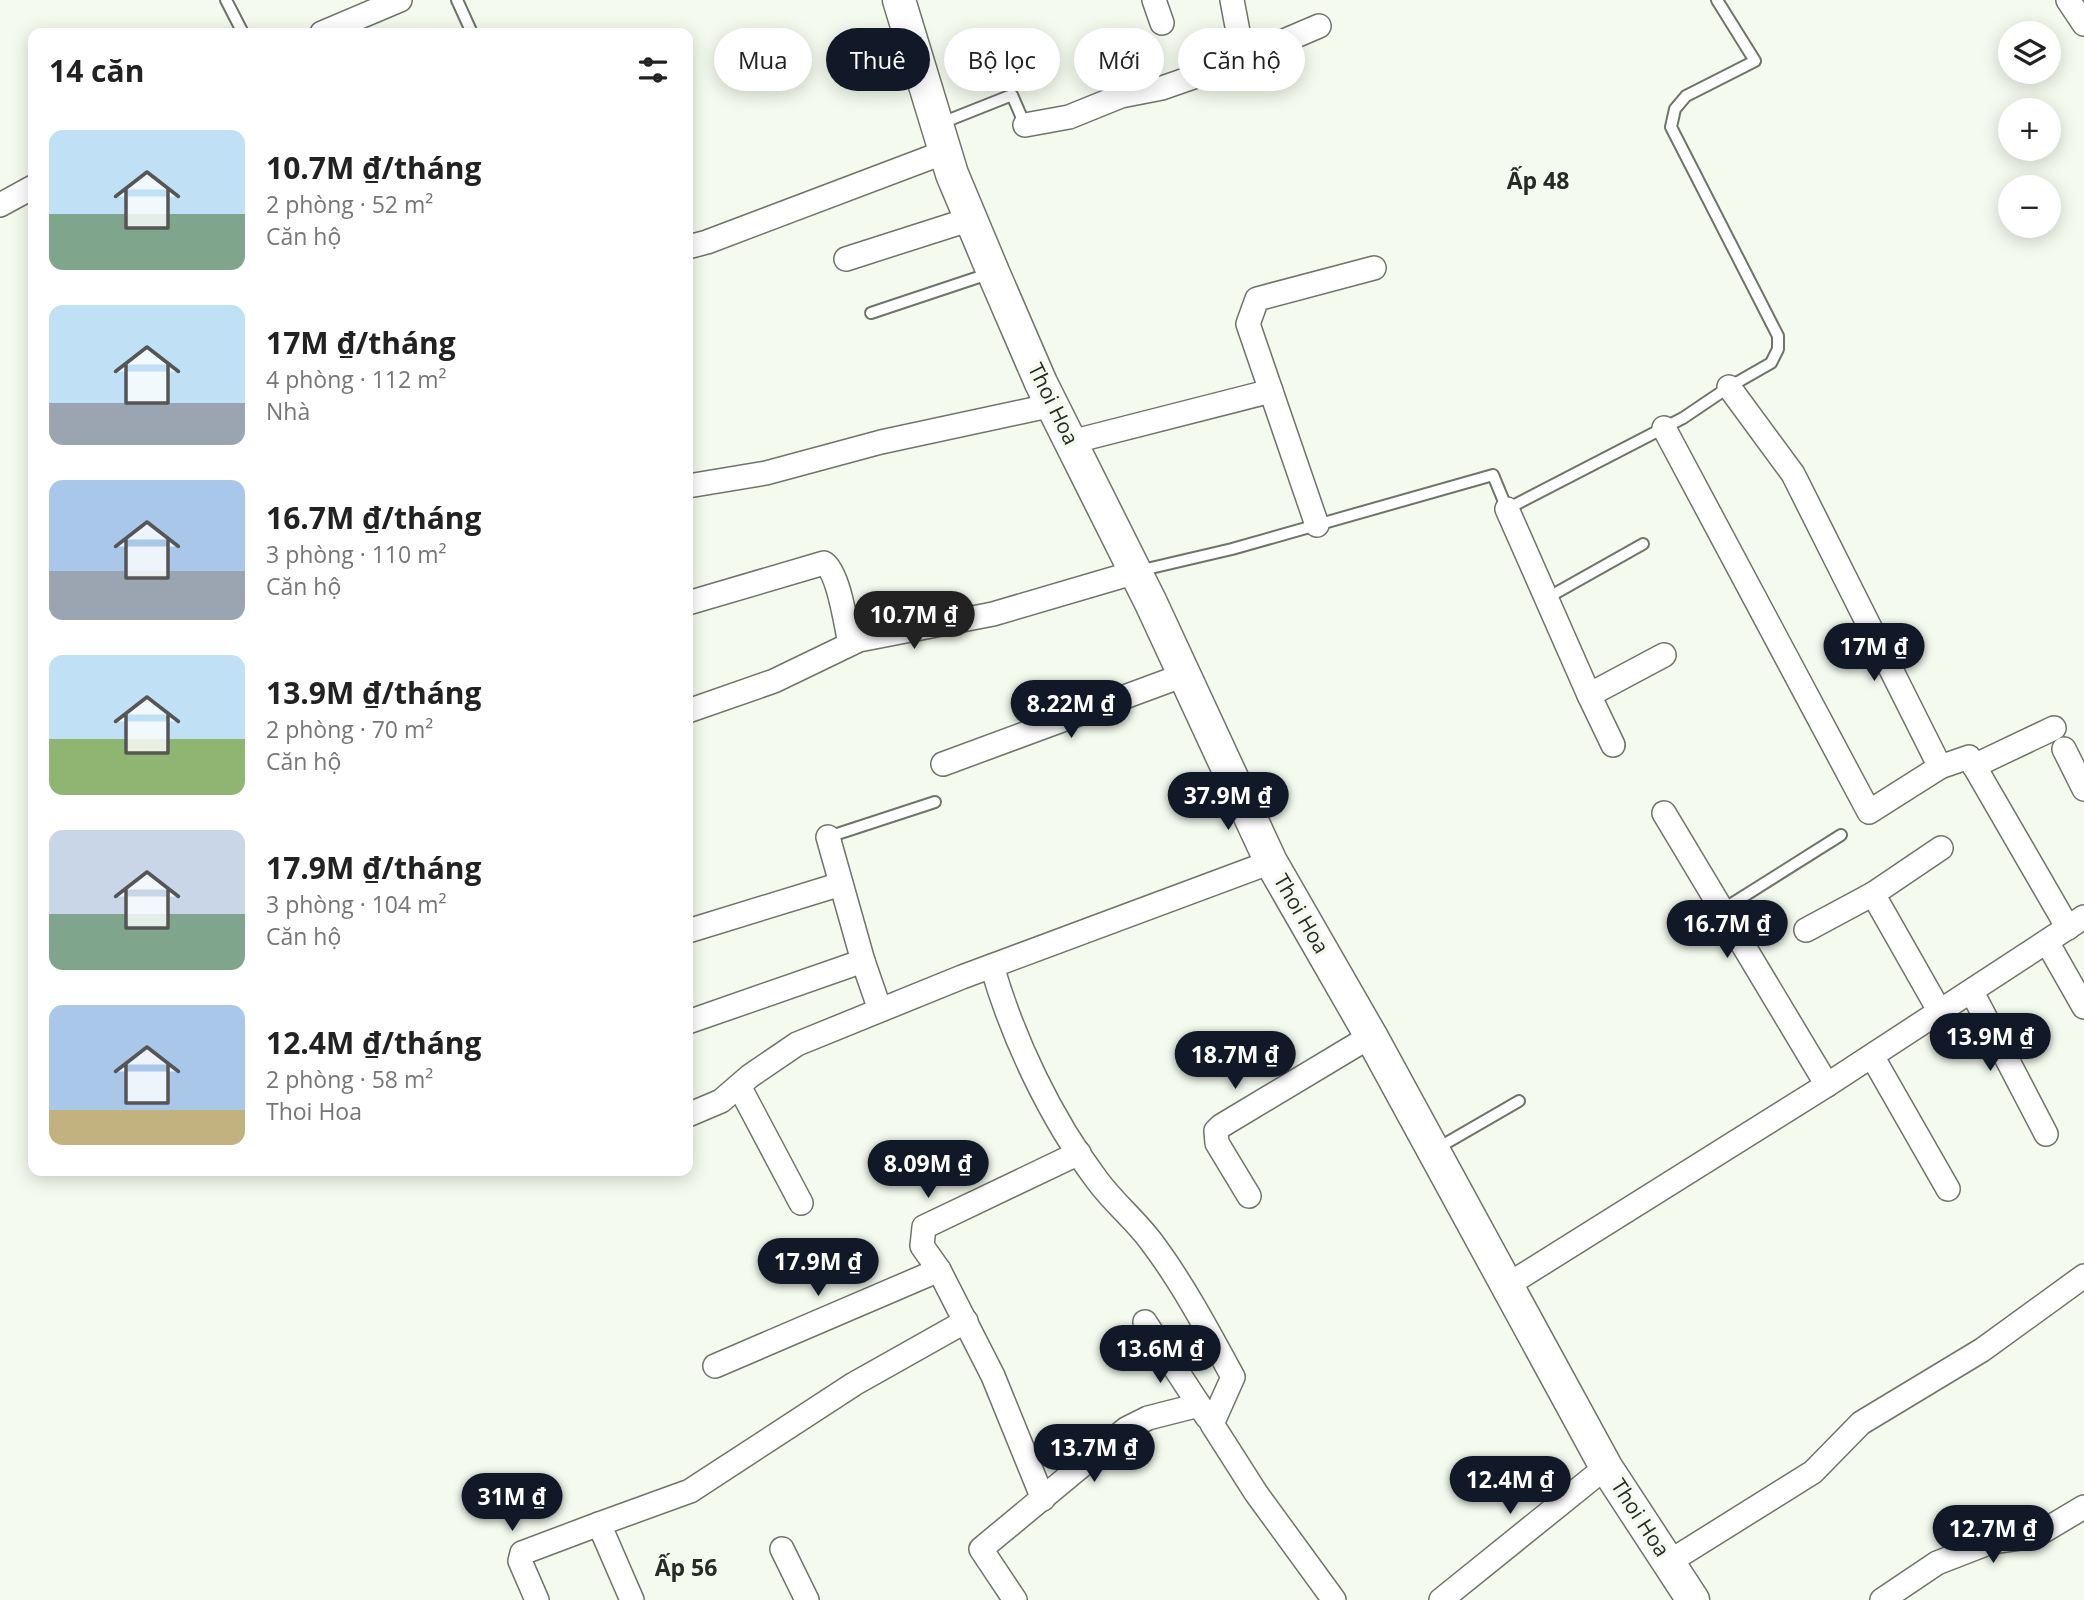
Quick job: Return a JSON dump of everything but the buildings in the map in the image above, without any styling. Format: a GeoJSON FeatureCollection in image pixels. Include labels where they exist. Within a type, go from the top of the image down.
{"type":"FeatureCollection","features":[{"type":"Feature","properties":{"kind":"street"},"geometry":{"type":"LineString","coordinates":[[334,28],[400,0]]}},
{"type":"Feature","properties":{"kind":"street","name":"Thoi Hoa"},"geometry":{"type":"LineString","coordinates":[[899,0],[941,138],[993,272],[1053,405],[1136,572],[1271,862],[1371,1036],[1606,1467],[1693,1600]]}},
{"type":"Feature","properties":{"kind":"street"},"geometry":{"type":"LineString","coordinates":[[1154,0],[1162,23]]}},
{"type":"Feature","properties":{"kind":"street"},"geometry":{"type":"LineString","coordinates":[[1232,0],[1237,28]]}},
{"type":"Feature","properties":{"kind":"street"},"geometry":{"type":"LineString","coordinates":[[2068,0],[2084,24]]}},
{"type":"Feature","properties":{"kind":"street"},"geometry":{"type":"LineString","coordinates":[[1305,32],[1319,26]]}},
{"type":"Feature","properties":{"kind":"street"},"geometry":{"type":"LineString","coordinates":[[1025,125],[1069,117],[1121,96],[1178,82]]}},
{"type":"Feature","properties":{"kind":"street"},"geometry":{"type":"LineString","coordinates":[[693,246],[707,242],[941,138]]}},
{"type":"Feature","properties":{"kind":"street"},"geometry":{"type":"LineString","coordinates":[[0,205],[28,190]]}},
{"type":"Feature","properties":{"kind":"street"},"geometry":{"type":"LineString","coordinates":[[846,259],[971,219]]}},
{"type":"Feature","properties":{"kind":"street"},"geometry":{"type":"LineString","coordinates":[[1317,525],[1248,324],[1257,299],[1374,268]]}},
{"type":"Feature","properties":{"kind":"street"},"geometry":{"type":"LineString","coordinates":[[1729,387],[1793,474],[1940,767]]}},
{"type":"Feature","properties":{"kind":"street"},"geometry":{"type":"LineString","coordinates":[[1072,442],[1271,391]]}},
{"type":"Feature","properties":{"kind":"street"},"geometry":{"type":"LineString","coordinates":[[693,485],[766,473],[881,442],[1053,405]]}},
{"type":"Feature","properties":{"kind":"street"},"geometry":{"type":"LineString","coordinates":[[1506,1286],[1827,1085],[2076,923],[1969,757],[1940,767],[1869,813],[1664,428]]}},
{"type":"Feature","properties":{"kind":"street"},"geometry":{"type":"LineString","coordinates":[[1507,509],[1613,744]]}},
{"type":"Feature","properties":{"kind":"street"},"geometry":{"type":"LineString","coordinates":[[693,602],[824,563],[831,568],[850,644]]}},
{"type":"Feature","properties":{"kind":"street"},"geometry":{"type":"LineString","coordinates":[[693,709],[774,681],[850,644],[993,614],[1136,572]]}},
{"type":"Feature","properties":{"kind":"street"},"geometry":{"type":"LineString","coordinates":[[1589,695],[1664,655]]}},
{"type":"Feature","properties":{"kind":"street"},"geometry":{"type":"LineString","coordinates":[[943,764],[1184,675]]}},
{"type":"Feature","properties":{"kind":"street"},"geometry":{"type":"LineString","coordinates":[[1974,766],[2059,738],[2084,789]]}},
{"type":"Feature","properties":{"kind":"street"},"geometry":{"type":"LineString","coordinates":[[1664,813],[1827,1085]]}},
{"type":"Feature","properties":{"kind":"street"},"geometry":{"type":"LineString","coordinates":[[828,837],[863,961],[880,1010]]}},
{"type":"Feature","properties":{"kind":"street"},"geometry":{"type":"LineString","coordinates":[[1806,930],[1873,894],[1941,848]]}},
{"type":"Feature","properties":{"kind":"street"},"geometry":{"type":"LineString","coordinates":[[693,1113],[721,1101],[797,1044],[992,966],[1271,862]]}},
{"type":"Feature","properties":{"kind":"street"},"geometry":{"type":"LineString","coordinates":[[693,929],[841,884]]}},
{"type":"Feature","properties":{"kind":"street"},"geometry":{"type":"LineString","coordinates":[[1873,894],[1940,1012]]}},
{"type":"Feature","properties":{"kind":"street"},"geometry":{"type":"LineString","coordinates":[[2048,942],[2084,1007]]}},
{"type":"Feature","properties":{"kind":"street"},"geometry":{"type":"LineString","coordinates":[[693,1021],[863,961]]}},
{"type":"Feature","properties":{"kind":"street"},"geometry":{"type":"LineString","coordinates":[[992,966],[1004,1007],[1028,1061],[1079,1153],[1098,1182],[1151,1241],[1209,1332],[1233,1377],[1205,1414],[1148,1418],[1126,1429],[981,1549],[1015,1600]]}},
{"type":"Feature","properties":{"kind":"street"},"geometry":{"type":"LineString","coordinates":[[1972,992],[2046,1134]]}},
{"type":"Feature","properties":{"kind":"street"},"geometry":{"type":"LineString","coordinates":[[1249,1196],[1217,1143],[1216,1131],[1220,1126],[1371,1036]]}},
{"type":"Feature","properties":{"kind":"street"},"geometry":{"type":"LineString","coordinates":[[1872,1056],[1948,1189]]}},
{"type":"Feature","properties":{"kind":"street"},"geometry":{"type":"LineString","coordinates":[[739,1086],[801,1203]]}},
{"type":"Feature","properties":{"kind":"street"},"geometry":{"type":"LineString","coordinates":[[1043,1499],[1015,1427],[966,1321],[939,1270],[922,1246],[924,1227],[1079,1153]]}},
{"type":"Feature","properties":{"kind":"street"},"geometry":{"type":"LineString","coordinates":[[715,1366],[939,1270]]}},
{"type":"Feature","properties":{"kind":"street"},"geometry":{"type":"LineString","coordinates":[[1668,1562],[1813,1472],[1861,1423],[1982,1350],[2084,1276]]}},
{"type":"Feature","properties":{"kind":"street"},"geometry":{"type":"LineString","coordinates":[[537,1600],[520,1561],[522,1553],[690,1491],[854,1384],[966,1321]]}},
{"type":"Feature","properties":{"kind":"street"},"geometry":{"type":"LineString","coordinates":[[1146,1322],[1256,1493],[1334,1600]]}},
{"type":"Feature","properties":{"kind":"street"},"geometry":{"type":"LineString","coordinates":[[1441,1600],[1606,1467]]}},
{"type":"Feature","properties":{"kind":"street"},"geometry":{"type":"LineString","coordinates":[[1882,1600],[1937,1563],[1991,1542],[2035,1536],[2084,1507]]}},
{"type":"Feature","properties":{"kind":"street"},"geometry":{"type":"LineString","coordinates":[[599,1524],[632,1600]]}},
{"type":"Feature","properties":{"kind":"street"},"geometry":{"type":"LineString","coordinates":[[782,1549],[807,1600]]}},
{"type":"Feature","properties":{"kind":"lane"},"geometry":{"type":"LineString","coordinates":[[226,0],[240,28]]}},
{"type":"Feature","properties":{"kind":"lane"},"geometry":{"type":"LineString","coordinates":[[457,0],[470,28]]}},
{"type":"Feature","properties":{"kind":"lane"},"geometry":{"type":"LineString","coordinates":[[1136,572],[1317,525],[1493,475],[1507,509],[1664,428],[1771,363],[1777,349],[1777,336],[1671,127],[1675,109],[1686,96],[1755,61],[1717,0]]}},
{"type":"Feature","properties":{"kind":"lane"},"geometry":{"type":"LineString","coordinates":[[941,138],[1012,95],[1025,125]]}},
{"type":"Feature","properties":{"kind":"lane"},"geometry":{"type":"LineString","coordinates":[[871,313],[993,272]]}},
{"type":"Feature","properties":{"kind":"lane"},"geometry":{"type":"LineString","coordinates":[[1547,598],[1643,544]]}},
{"type":"Feature","properties":{"kind":"lane"},"geometry":{"type":"LineString","coordinates":[[828,837],[935,802]]}},
{"type":"Feature","properties":{"kind":"lane"},"geometry":{"type":"LineString","coordinates":[[1722,910],[1841,835]]}},
{"type":"Feature","properties":{"kind":"lane"},"geometry":{"type":"LineString","coordinates":[[1433,1151],[1519,1101]]}},
{"type":"Feature","properties":{"kind":"district","name":"Ấp 48"},"geometry":{"type":"Point","coordinates":[1538,181]}},
{"type":"Feature","properties":{"kind":"district","name":"Ấp 56"},"geometry":{"type":"Point","coordinates":[686,1568]}}]}
